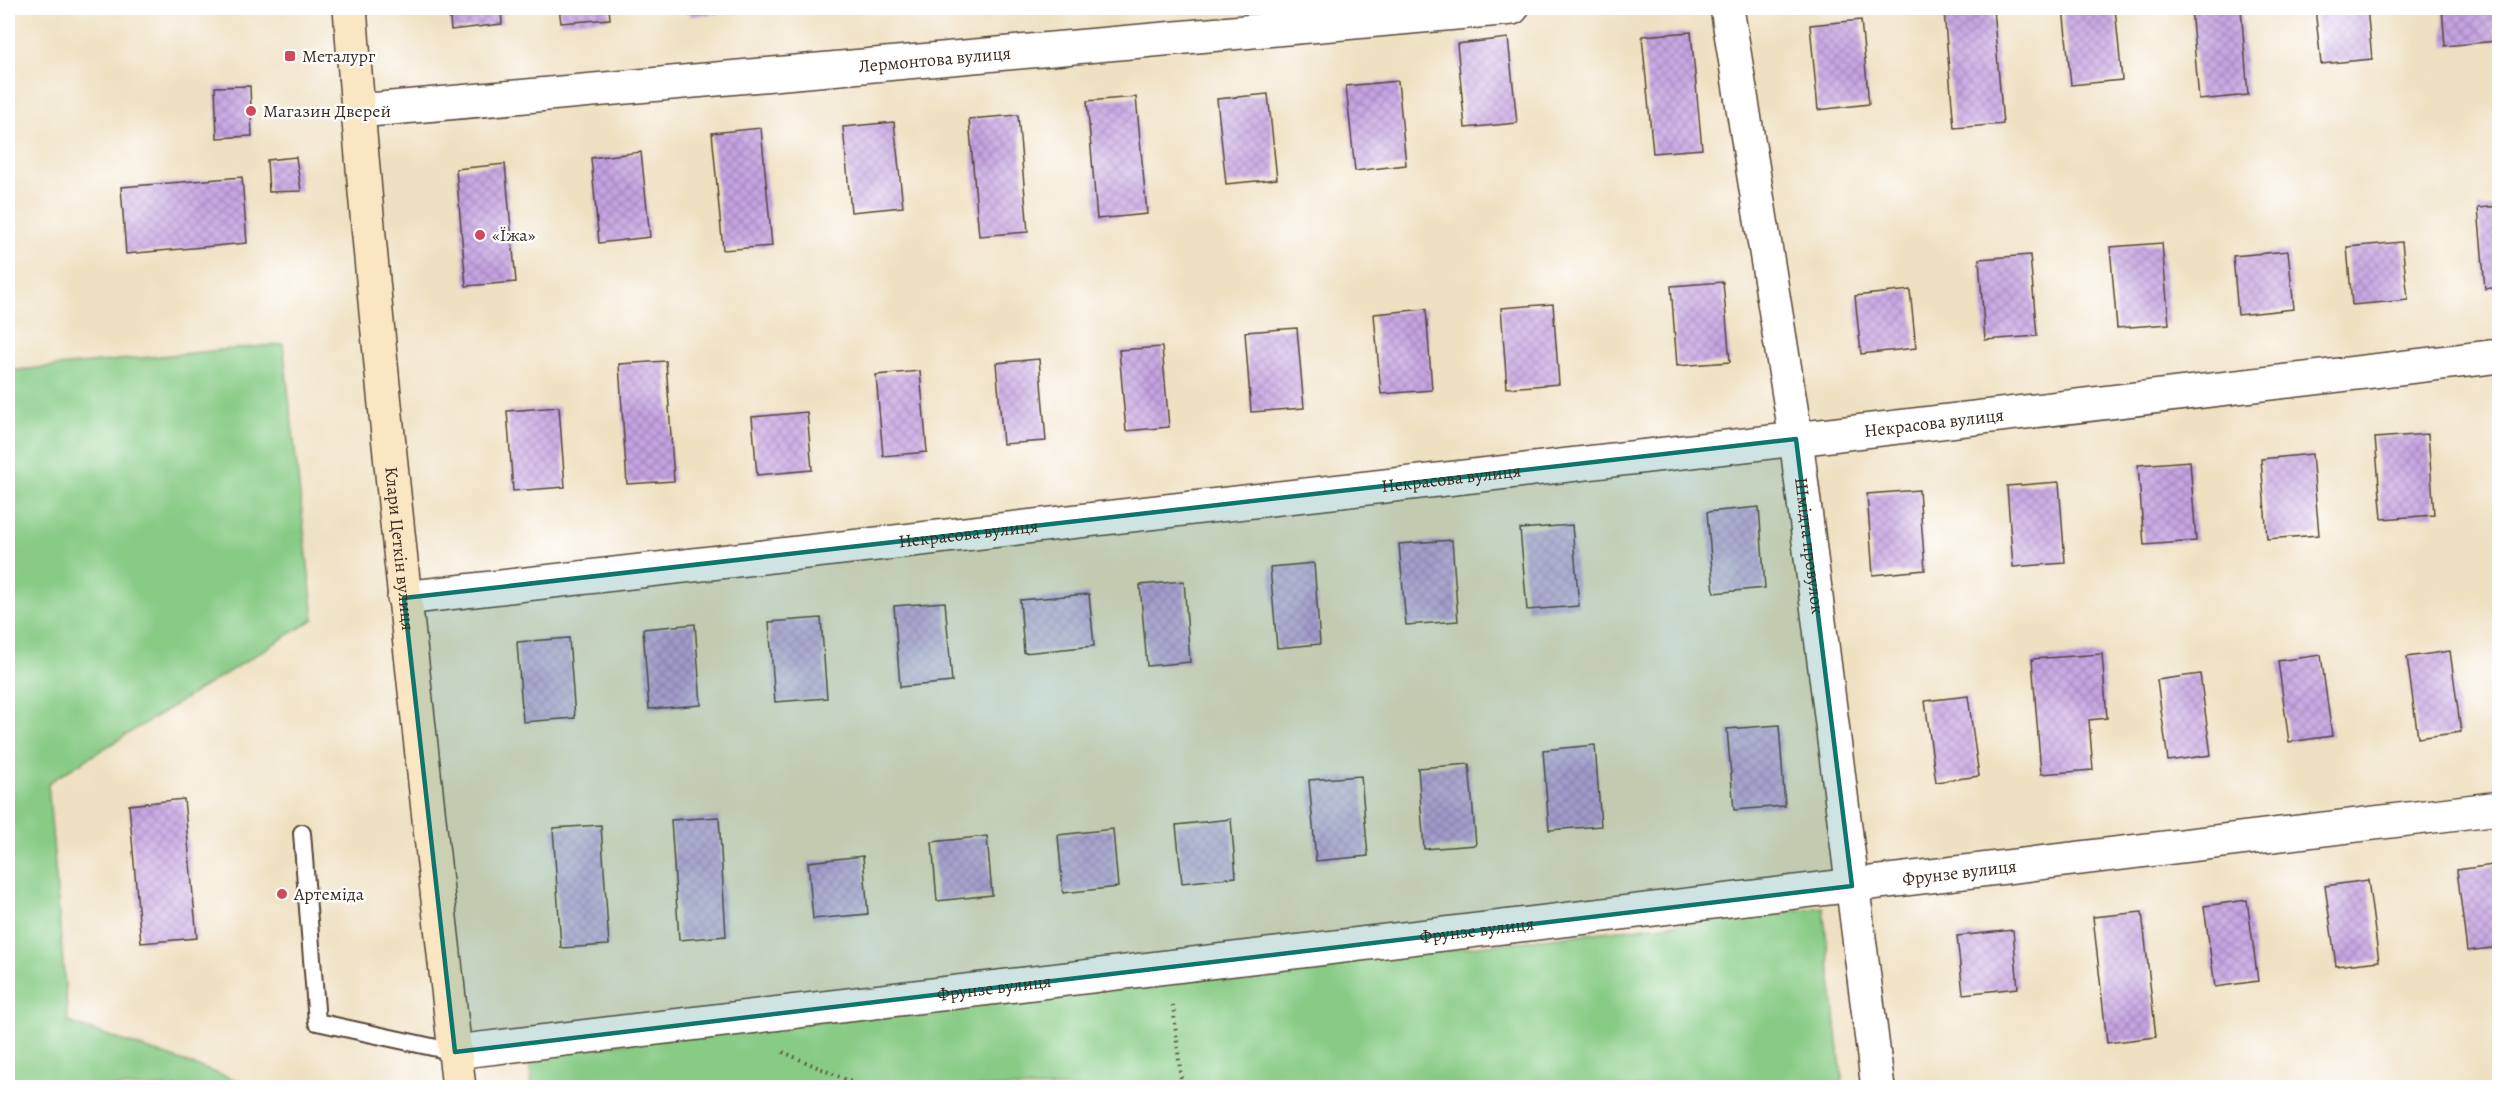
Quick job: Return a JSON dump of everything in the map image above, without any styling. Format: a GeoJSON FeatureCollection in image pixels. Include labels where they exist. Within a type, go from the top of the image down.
{"type":"FeatureCollection","features":[{"type":"Feature","properties":{"kind":"street","name":"Клари Цеткін вулиця"},"geometry":{"type":"LineString","coordinates":[[350,8],[404,598],[459,1088]]}},
{"type":"Feature","properties":{"kind":"street","name":"Лермонтова вулиця"},"geometry":{"type":"LineString","coordinates":[[358,111],[1512,8]]}},
{"type":"Feature","properties":{"kind":"street","name":"Шмідта провулок"},"geometry":{"type":"LineString","coordinates":[[1727,8],[1796,439],[1878,1088]]}},
{"type":"Feature","properties":{"kind":"street","name":"Некрасова вулиця"},"geometry":{"type":"LineString","coordinates":[[404,598],[2499,356]]}},
{"type":"Feature","properties":{"kind":"street","name":"Фрунзе вулиця"},"geometry":{"type":"LineString","coordinates":[[455,1052],[2499,808]]}},
{"type":"Feature","properties":{"kind":"lane"},"geometry":{"type":"LineString","coordinates":[[302,833],[317,1022],[455,1052]]}},
{"type":"Feature","properties":{"kind":"path"},"geometry":{"type":"LineString","coordinates":[[1170,967],[1182,1088]]}},
{"type":"Feature","properties":{"kind":"path"},"geometry":{"type":"LineString","coordinates":[[777,1050],[865,1088]]}},
{"type":"Feature","properties":{"kind":"highlighted area"},"geometry":{"type":"Polygon","coordinates":[[[1796,439],[1852,886],[455,1052],[404,598],[1796,439]]]}},
{"type":"Feature","properties":{"kind":"green space"},"geometry":{"type":"Polygon","coordinates":[[[283,344],[314,619],[48,783],[68,1022],[257,1087],[8,1087],[8,371],[283,344]]]}},
{"type":"Feature","properties":{"kind":"green space"},"geometry":{"type":"Polygon","coordinates":[[[1823,907],[1843,1087],[532,1088],[528,1054],[1823,907]]]}},
{"type":"Feature","properties":{"kind":"building"},"geometry":{"type":"Polygon","coordinates":[[[449,8],[501,8],[502,24],[451,30],[449,8]]]}},
{"type":"Feature","properties":{"kind":"building"},"geometry":{"type":"Polygon","coordinates":[[[559,8],[609,8],[610,19],[561,23],[559,8]]]}},
{"type":"Feature","properties":{"kind":"building"},"geometry":{"type":"Polygon","coordinates":[[[690,8],[739,8],[740,11],[690,16],[690,8]]]}},
{"type":"Feature","properties":{"kind":"building"},"geometry":{"type":"Polygon","coordinates":[[[1993,8],[2003,124],[1954,128],[1944,11],[1993,8]]]}},
{"type":"Feature","properties":{"kind":"building"},"geometry":{"type":"Polygon","coordinates":[[[2063,8],[2115,8],[2122,80],[2071,85],[2063,8]]]}},
{"type":"Feature","properties":{"kind":"building"},"geometry":{"type":"Polygon","coordinates":[[[2191,8],[2241,8],[2248,95],[2199,100],[2191,8]]]}},
{"type":"Feature","properties":{"kind":"building"},"geometry":{"type":"Polygon","coordinates":[[[2315,8],[2367,8],[2372,59],[2321,64],[2315,8]]]}},
{"type":"Feature","properties":{"kind":"building"},"geometry":{"type":"Polygon","coordinates":[[[2442,8],[2493,8],[2497,41],[2445,46],[2442,8]]]}},
{"type":"Feature","properties":{"kind":"building"},"geometry":{"type":"Polygon","coordinates":[[[1861,20],[1869,104],[1818,110],[1810,25],[1861,20]]]}},
{"type":"Feature","properties":{"kind":"building"},"geometry":{"type":"Polygon","coordinates":[[[1691,32],[1702,149],[1653,153],[1642,36],[1691,32]]]}},
{"type":"Feature","properties":{"kind":"building"},"geometry":{"type":"Polygon","coordinates":[[[1508,38],[1517,123],[1465,128],[1457,44],[1508,38]]]}},
{"type":"Feature","properties":{"kind":"building"},"geometry":{"type":"Polygon","coordinates":[[[1398,81],[1406,165],[1355,171],[1346,86],[1398,81]]]}},
{"type":"Feature","properties":{"kind":"building"},"geometry":{"type":"Polygon","coordinates":[[[250,86],[252,136],[217,138],[215,87],[250,86]]]}},
{"type":"Feature","properties":{"kind":"building"},"geometry":{"type":"Polygon","coordinates":[[[1268,94],[1277,179],[1226,184],[1217,99],[1268,94]]]}},
{"type":"Feature","properties":{"kind":"building"},"geometry":{"type":"Polygon","coordinates":[[[1136,97],[1147,214],[1097,219],[1087,101],[1136,97]]]}},
{"type":"Feature","properties":{"kind":"building"},"geometry":{"type":"Polygon","coordinates":[[[1018,115],[1028,232],[979,236],[969,119],[1018,115]]]}},
{"type":"Feature","properties":{"kind":"building"},"geometry":{"type":"Polygon","coordinates":[[[894,122],[903,207],[851,212],[843,127],[894,122]]]}},
{"type":"Feature","properties":{"kind":"building"},"geometry":{"type":"Polygon","coordinates":[[[761,128],[772,246],[723,250],[712,133],[761,128]]]}},
{"type":"Feature","properties":{"kind":"building"},"geometry":{"type":"Polygon","coordinates":[[[641,152],[650,237],[599,243],[591,158],[641,152]]]}},
{"type":"Feature","properties":{"kind":"building"},"geometry":{"type":"Polygon","coordinates":[[[296,157],[301,191],[269,192],[267,160],[296,157]]]}},
{"type":"Feature","properties":{"kind":"building"},"geometry":{"type":"Polygon","coordinates":[[[505,164],[516,282],[466,286],[456,169],[505,164]]]}},
{"type":"Feature","properties":{"kind":"building"},"geometry":{"type":"Polygon","coordinates":[[[242,177],[247,243],[126,254],[121,187],[242,177]]]}},
{"type":"Feature","properties":{"kind":"building"},"geometry":{"type":"Polygon","coordinates":[[[2500,206],[2500,287],[2485,289],[2478,208],[2500,206]]]}},
{"type":"Feature","properties":{"kind":"building"},"geometry":{"type":"Polygon","coordinates":[[[2402,242],[2408,300],[2352,305],[2347,247],[2402,242]]]}},
{"type":"Feature","properties":{"kind":"building"},"geometry":{"type":"Polygon","coordinates":[[[2162,243],[2169,324],[2117,328],[2110,247],[2162,243]]]}},
{"type":"Feature","properties":{"kind":"building"},"geometry":{"type":"Polygon","coordinates":[[[2288,251],[2294,309],[2238,315],[2233,256],[2288,251]]]}},
{"type":"Feature","properties":{"kind":"building"},"geometry":{"type":"Polygon","coordinates":[[[2030,255],[2037,336],[1985,340],[1979,259],[2030,255]]]}},
{"type":"Feature","properties":{"kind":"building"},"geometry":{"type":"Polygon","coordinates":[[[1723,282],[1730,362],[1677,366],[1671,286],[1723,282]]]}},
{"type":"Feature","properties":{"kind":"building"},"geometry":{"type":"Polygon","coordinates":[[[1910,290],[1916,348],[1861,354],[1855,296],[1910,290]]]}},
{"type":"Feature","properties":{"kind":"building"},"geometry":{"type":"Polygon","coordinates":[[[1553,304],[1559,384],[1507,388],[1501,308],[1553,304]]]}},
{"type":"Feature","properties":{"kind":"building"},"geometry":{"type":"Polygon","coordinates":[[[1426,309],[1432,390],[1381,394],[1374,314],[1426,309]]]}},
{"type":"Feature","properties":{"kind":"building"},"geometry":{"type":"Polygon","coordinates":[[[1297,328],[1304,408],[1251,412],[1245,332],[1297,328]]]}},
{"type":"Feature","properties":{"kind":"building"},"geometry":{"type":"Polygon","coordinates":[[[1162,347],[1169,427],[1126,431],[1119,350],[1162,347]]]}},
{"type":"Feature","properties":{"kind":"building"},"geometry":{"type":"Polygon","coordinates":[[[1039,359],[1046,441],[1003,444],[996,363],[1039,359]]]}},
{"type":"Feature","properties":{"kind":"building"},"geometry":{"type":"Polygon","coordinates":[[[666,361],[674,481],[627,484],[619,364],[666,361]]]}},
{"type":"Feature","properties":{"kind":"building"},"geometry":{"type":"Polygon","coordinates":[[[920,371],[927,452],[883,456],[876,375],[920,371]]]}},
{"type":"Feature","properties":{"kind":"building"},"geometry":{"type":"Polygon","coordinates":[[[559,407],[565,487],[513,491],[507,411],[559,407]]]}},
{"type":"Feature","properties":{"kind":"building"},"geometry":{"type":"Polygon","coordinates":[[[807,412],[812,470],[757,475],[752,417],[807,412]]]}},
{"type":"Feature","properties":{"kind":"building"},"geometry":{"type":"Polygon","coordinates":[[[2428,434],[2434,515],[2382,519],[2375,438],[2428,434]]]}},
{"type":"Feature","properties":{"kind":"building"},"geometry":{"type":"Polygon","coordinates":[[[2312,454],[2319,535],[2267,539],[2261,459],[2312,454]]]}},
{"type":"Feature","properties":{"kind":"building"},"geometry":{"type":"Polygon","coordinates":[[[2190,461],[2196,541],[2144,545],[2138,465],[2190,461]]]}},
{"type":"Feature","properties":{"kind":"building"},"geometry":{"type":"Polygon","coordinates":[[[2059,482],[2065,563],[2013,567],[2007,486],[2059,482]]]}},
{"type":"Feature","properties":{"kind":"building"},"geometry":{"type":"Polygon","coordinates":[[[1919,490],[1925,570],[1873,575],[1867,494],[1919,490]]]}},
{"type":"Feature","properties":{"kind":"building"},"geometry":{"type":"Polygon","coordinates":[[[1759,507],[1765,588],[1714,593],[1707,512],[1759,507]]]}},
{"type":"Feature","properties":{"kind":"building"},"geometry":{"type":"Polygon","coordinates":[[[1572,525],[1579,606],[1527,610],[1520,529],[1572,525]]]}},
{"type":"Feature","properties":{"kind":"building"},"geometry":{"type":"Polygon","coordinates":[[[1452,540],[1458,621],[1406,625],[1399,544],[1452,540]]]}},
{"type":"Feature","properties":{"kind":"building"},"geometry":{"type":"Polygon","coordinates":[[[1314,563],[1320,644],[1277,648],[1270,567],[1314,563]]]}},
{"type":"Feature","properties":{"kind":"building"},"geometry":{"type":"Polygon","coordinates":[[[1184,581],[1190,662],[1147,666],[1140,585],[1184,581]]]}},
{"type":"Feature","properties":{"kind":"building"},"geometry":{"type":"Polygon","coordinates":[[[1089,594],[1094,646],[1024,653],[1020,600],[1089,594]]]}},
{"type":"Feature","properties":{"kind":"building"},"geometry":{"type":"Polygon","coordinates":[[[945,602],[952,682],[900,687],[894,606],[945,602]]]}},
{"type":"Feature","properties":{"kind":"building"},"geometry":{"type":"Polygon","coordinates":[[[821,618],[827,698],[775,702],[769,622],[821,618]]]}},
{"type":"Feature","properties":{"kind":"building"},"geometry":{"type":"Polygon","coordinates":[[[695,624],[701,705],[649,709],[643,629],[695,624]]]}},
{"type":"Feature","properties":{"kind":"building"},"geometry":{"type":"Polygon","coordinates":[[[569,638],[575,718],[523,722],[517,642],[569,638]]]}},
{"type":"Feature","properties":{"kind":"building"},"geometry":{"type":"Polygon","coordinates":[[[2450,651],[2461,732],[2418,738],[2407,657],[2450,651]]]}},
{"type":"Feature","properties":{"kind":"building"},"geometry":{"type":"Polygon","coordinates":[[[2102,654],[2107,718],[2089,720],[2093,770],[2041,774],[2032,659],[2102,654]]]}},
{"type":"Feature","properties":{"kind":"building"},"geometry":{"type":"Polygon","coordinates":[[[2321,655],[2332,736],[2289,742],[2278,661],[2321,655]]]}},
{"type":"Feature","properties":{"kind":"building"},"geometry":{"type":"Polygon","coordinates":[[[2200,674],[2211,755],[2168,761],[2157,680],[2200,674]]]}},
{"type":"Feature","properties":{"kind":"building"},"geometry":{"type":"Polygon","coordinates":[[[1968,696],[1979,776],[1936,782],[1925,701],[1968,696]]]}},
{"type":"Feature","properties":{"kind":"building"},"geometry":{"type":"Polygon","coordinates":[[[1779,725],[1785,806],[1734,810],[1727,729],[1779,725]]]}},
{"type":"Feature","properties":{"kind":"building"},"geometry":{"type":"Polygon","coordinates":[[[1595,745],[1601,826],[1549,830],[1543,750],[1595,745]]]}},
{"type":"Feature","properties":{"kind":"building"},"geometry":{"type":"Polygon","coordinates":[[[1469,764],[1476,845],[1424,849],[1418,768],[1469,764]]]}},
{"type":"Feature","properties":{"kind":"building"},"geometry":{"type":"Polygon","coordinates":[[[1361,776],[1368,856],[1316,861],[1309,780],[1361,776]]]}},
{"type":"Feature","properties":{"kind":"building"},"geometry":{"type":"Polygon","coordinates":[[[184,799],[197,938],[141,943],[129,805],[184,799]]]}},
{"type":"Feature","properties":{"kind":"building"},"geometry":{"type":"Polygon","coordinates":[[[719,817],[726,936],[679,940],[671,820],[719,817]]]}},
{"type":"Feature","properties":{"kind":"building"},"geometry":{"type":"Polygon","coordinates":[[[1231,819],[1236,877],[1182,883],[1176,825],[1231,819]]]}},
{"type":"Feature","properties":{"kind":"building"},"geometry":{"type":"Polygon","coordinates":[[[601,825],[609,945],[561,948],[553,828],[601,825]]]}},
{"type":"Feature","properties":{"kind":"building"},"geometry":{"type":"Polygon","coordinates":[[[1113,829],[1118,887],[1063,893],[1058,835],[1113,829]]]}},
{"type":"Feature","properties":{"kind":"building"},"geometry":{"type":"Polygon","coordinates":[[[987,836],[992,895],[937,901],[932,842],[987,836]]]}},
{"type":"Feature","properties":{"kind":"building"},"geometry":{"type":"Polygon","coordinates":[[[863,856],[868,914],[813,919],[808,862],[863,856]]]}},
{"type":"Feature","properties":{"kind":"building"},"geometry":{"type":"Polygon","coordinates":[[[2500,864],[2500,947],[2467,951],[2457,870],[2500,864]]]}},
{"type":"Feature","properties":{"kind":"building"},"geometry":{"type":"Polygon","coordinates":[[[2368,880],[2379,961],[2336,966],[2325,886],[2368,880]]]}},
{"type":"Feature","properties":{"kind":"building"},"geometry":{"type":"Polygon","coordinates":[[[2247,900],[2258,981],[2215,987],[2204,906],[2247,900]]]}},
{"type":"Feature","properties":{"kind":"building"},"geometry":{"type":"Polygon","coordinates":[[[2142,912],[2156,1037],[2107,1043],[2093,917],[2142,912]]]}},
{"type":"Feature","properties":{"kind":"building"},"geometry":{"type":"Polygon","coordinates":[[[2013,930],[2018,988],[1963,994],[1957,936],[2013,930]]]}},
{"type":"Feature","properties":{"kind":"place","name":"Металург"},"geometry":{"type":"Point","coordinates":[290,56]}},
{"type":"Feature","properties":{"kind":"place","name":"Магазин Дверей"},"geometry":{"type":"Point","coordinates":[251,111]}},
{"type":"Feature","properties":{"kind":"place","name":"«Їжа»"},"geometry":{"type":"Point","coordinates":[480,235]}},
{"type":"Feature","properties":{"kind":"place","name":"Артеміда"},"geometry":{"type":"Point","coordinates":[282,894]}}]}
